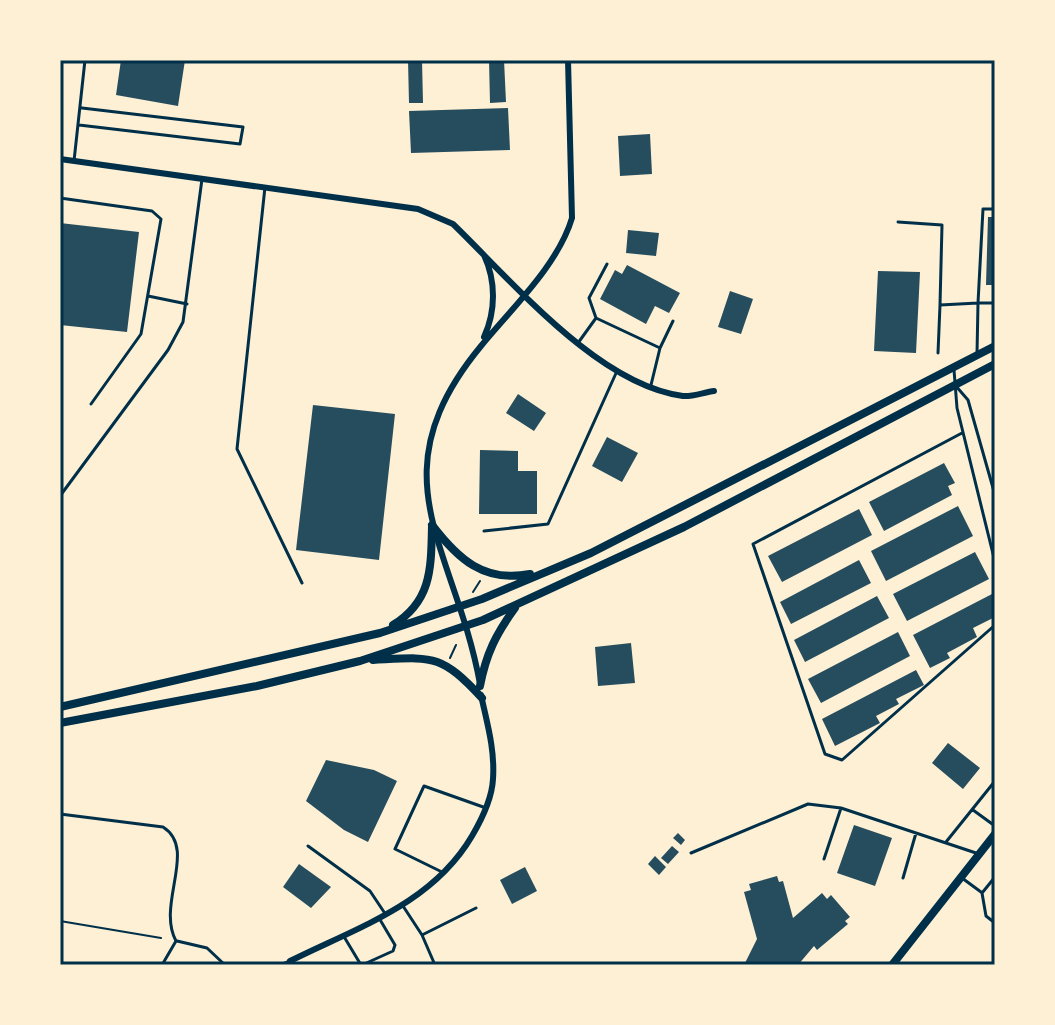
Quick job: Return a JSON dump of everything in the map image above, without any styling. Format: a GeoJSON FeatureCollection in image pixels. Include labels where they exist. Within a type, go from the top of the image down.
{"type":"FeatureCollection","features":[{"type":"Feature","properties":{"kind":"main road"},"geometry":{"type":"LineString","coordinates":[[60,707],[380,633],[461,606],[619,539],[995,346]]}},
{"type":"Feature","properties":{"kind":"main road"},"geometry":{"type":"LineString","coordinates":[[60,723],[257,686],[360,661],[468,626],[516,607],[756,491],[995,364]]}},
{"type":"Feature","properties":{"kind":"main road"},"geometry":{"type":"LineString","coordinates":[[432,525],[454,554],[476,570],[499,577],[548,570]]}},
{"type":"Feature","properties":{"kind":"main road"},"geometry":{"type":"LineString","coordinates":[[380,633],[413,610],[427,589],[432,525]]}},
{"type":"Feature","properties":{"kind":"main road"},"geometry":{"type":"LineString","coordinates":[[480,686],[490,646],[516,607]]}},
{"type":"Feature","properties":{"kind":"main road"},"geometry":{"type":"LineString","coordinates":[[360,661],[423,658],[444,663],[482,698]]}},
{"type":"Feature","properties":{"kind":"main road"},"geometry":{"type":"LineString","coordinates":[[892,965],[995,834]]}},
{"type":"Feature","properties":{"kind":"street"},"geometry":{"type":"LineString","coordinates":[[291,963],[403,906],[446,874],[457,861],[486,808],[493,781],[493,743],[468,626],[432,525],[426,497],[425,457],[432,428],[452,383],[560,246],[572,218],[568,60]]}},
{"type":"Feature","properties":{"kind":"street"},"geometry":{"type":"LineString","coordinates":[[60,159],[437,214],[453,224],[578,343],[617,371],[685,396],[714,391]]}},
{"type":"Feature","properties":{"kind":"street"},"geometry":{"type":"LineString","coordinates":[[480,347],[491,318],[493,297],[492,272],[482,252]]}},
{"type":"Feature","properties":{"kind":"lane"},"geometry":{"type":"LineString","coordinates":[[74,161],[85,60]]}},
{"type":"Feature","properties":{"kind":"lane"},"geometry":{"type":"LineString","coordinates":[[79,125],[240,144],[243,127],[82,108]]}},
{"type":"Feature","properties":{"kind":"lane"},"geometry":{"type":"LineString","coordinates":[[60,496],[168,350],[187,304],[202,179]]}},
{"type":"Feature","properties":{"kind":"lane"},"geometry":{"type":"LineString","coordinates":[[265,187],[237,449],[302,583]]}},
{"type":"Feature","properties":{"kind":"lane"},"geometry":{"type":"LineString","coordinates":[[60,198],[152,211],[161,219],[141,334],[91,404]]}},
{"type":"Feature","properties":{"kind":"lane"},"geometry":{"type":"LineString","coordinates":[[977,355],[974,344],[983,209],[995,209]]}},
{"type":"Feature","properties":{"kind":"lane"},"geometry":{"type":"LineString","coordinates":[[898,222],[942,225],[938,353]]}},
{"type":"Feature","properties":{"kind":"lane"},"geometry":{"type":"LineString","coordinates":[[607,264],[589,298],[596,318],[660,348]]}},
{"type":"Feature","properties":{"kind":"lane"},"geometry":{"type":"LineString","coordinates":[[148,296],[187,304]]}},
{"type":"Feature","properties":{"kind":"lane"},"geometry":{"type":"LineString","coordinates":[[940,305],[995,303]]}},
{"type":"Feature","properties":{"kind":"lane"},"geometry":{"type":"LineString","coordinates":[[578,343],[596,318]]}},
{"type":"Feature","properties":{"kind":"lane"},"geometry":{"type":"LineString","coordinates":[[651,385],[660,348],[673,321]]}},
{"type":"Feature","properties":{"kind":"lane"},"geometry":{"type":"LineString","coordinates":[[954,366],[962,433],[995,562]]}},
{"type":"Feature","properties":{"kind":"lane"},"geometry":{"type":"LineString","coordinates":[[484,531],[548,524],[617,371]]}},
{"type":"Feature","properties":{"kind":"lane"},"geometry":{"type":"LineString","coordinates":[[955,385],[968,400],[995,495]]}},
{"type":"Feature","properties":{"kind":"lane"},"geometry":{"type":"LineString","coordinates":[[962,433],[753,544],[825,754],[842,760],[995,625]]}},
{"type":"Feature","properties":{"kind":"lane"},"geometry":{"type":"LineString","coordinates":[[946,842],[995,781]]}},
{"type":"Feature","properties":{"kind":"lane"},"geometry":{"type":"LineString","coordinates":[[446,874],[395,849],[424,786],[486,808]]}},
{"type":"Feature","properties":{"kind":"lane"},"geometry":{"type":"LineString","coordinates":[[691,853],[808,804],[841,808],[979,854]]}},
{"type":"Feature","properties":{"kind":"lane"},"geometry":{"type":"LineString","coordinates":[[824,859],[841,808]]}},
{"type":"Feature","properties":{"kind":"lane"},"geometry":{"type":"LineString","coordinates":[[973,810],[995,826]]}},
{"type":"Feature","properties":{"kind":"lane"},"geometry":{"type":"LineString","coordinates":[[60,814],[163,827],[174,834],[179,846],[168,918],[176,941],[162,965]]}},
{"type":"Feature","properties":{"kind":"lane"},"geometry":{"type":"LineString","coordinates":[[903,878],[916,833]]}},
{"type":"Feature","properties":{"kind":"lane"},"geometry":{"type":"LineString","coordinates":[[308,846],[370,891],[395,945],[393,951],[361,965],[343,935]]}},
{"type":"Feature","properties":{"kind":"lane"},"geometry":{"type":"LineString","coordinates":[[982,893],[995,877]]}},
{"type":"Feature","properties":{"kind":"lane"},"geometry":{"type":"LineString","coordinates":[[962,878],[982,893],[986,916],[995,923]]}},
{"type":"Feature","properties":{"kind":"lane"},"geometry":{"type":"LineString","coordinates":[[403,906],[422,935],[435,965]]}},
{"type":"Feature","properties":{"kind":"lane"},"geometry":{"type":"LineString","coordinates":[[422,935],[476,908]]}},
{"type":"Feature","properties":{"kind":"lane"},"geometry":{"type":"LineString","coordinates":[[176,941],[207,948],[225,965]]}},
{"type":"Feature","properties":{"kind":"lane"},"geometry":{"type":"LineString","coordinates":[[280,965],[291,963]]}},
{"type":"Feature","properties":{"kind":"path"},"geometry":{"type":"LineString","coordinates":[[468,595],[481,580]]}},
{"type":"Feature","properties":{"kind":"path"},"geometry":{"type":"LineString","coordinates":[[449,661],[457,643]]}},
{"type":"Feature","properties":{"kind":"path"},"geometry":{"type":"LineString","coordinates":[[60,921],[161,938]]}},
{"type":"Feature","properties":{"kind":"building"},"geometry":{"type":"Polygon","coordinates":[[[121,60],[185,60],[178,106],[116,95],[121,60]]]}},
{"type":"Feature","properties":{"kind":"building"},"geometry":{"type":"Polygon","coordinates":[[[408,60],[422,60],[423,103],[409,103],[408,60]]]}},
{"type":"Feature","properties":{"kind":"building"},"geometry":{"type":"Polygon","coordinates":[[[489,60],[504,60],[506,102],[490,103],[489,60]]]}},
{"type":"Feature","properties":{"kind":"building"},"geometry":{"type":"Polygon","coordinates":[[[508,108],[510,150],[411,153],[409,111],[508,108]]]}},
{"type":"Feature","properties":{"kind":"building"},"geometry":{"type":"Polygon","coordinates":[[[650,134],[652,174],[620,176],[618,136],[650,134]]]}},
{"type":"Feature","properties":{"kind":"building"},"geometry":{"type":"Polygon","coordinates":[[[988,217],[995,217],[995,285],[986,285],[988,217]]]}},
{"type":"Feature","properties":{"kind":"building"},"geometry":{"type":"Polygon","coordinates":[[[60,223],[139,232],[127,332],[60,325],[60,223]]]}},
{"type":"Feature","properties":{"kind":"building"},"geometry":{"type":"Polygon","coordinates":[[[628,230],[659,233],[656,256],[626,253],[628,230]]]}},
{"type":"Feature","properties":{"kind":"building"},"geometry":{"type":"Polygon","coordinates":[[[627,265],[680,293],[669,313],[655,306],[646,324],[600,299],[615,270],[622,274],[627,265]]]}},
{"type":"Feature","properties":{"kind":"building"},"geometry":{"type":"Polygon","coordinates":[[[878,271],[920,272],[916,353],[874,351],[878,271]]]}},
{"type":"Feature","properties":{"kind":"building"},"geometry":{"type":"Polygon","coordinates":[[[730,291],[753,299],[741,334],[718,327],[730,291]]]}},
{"type":"Feature","properties":{"kind":"building"},"geometry":{"type":"Polygon","coordinates":[[[518,394],[546,413],[534,431],[506,413],[518,394]]]}},
{"type":"Feature","properties":{"kind":"building"},"geometry":{"type":"Polygon","coordinates":[[[313,405],[395,414],[379,560],[296,550],[313,405]]]}},
{"type":"Feature","properties":{"kind":"building"},"geometry":{"type":"Polygon","coordinates":[[[607,437],[638,453],[622,482],[592,466],[607,437]]]}},
{"type":"Feature","properties":{"kind":"building"},"geometry":{"type":"Polygon","coordinates":[[[480,450],[518,451],[518,471],[537,471],[537,514],[479,514],[480,450]]]}},
{"type":"Feature","properties":{"kind":"building"},"geometry":{"type":"Polygon","coordinates":[[[944,463],[955,483],[948,486],[952,495],[884,531],[869,502],[944,463]]]}},
{"type":"Feature","properties":{"kind":"building"},"geometry":{"type":"Polygon","coordinates":[[[958,506],[973,536],[886,581],[871,551],[958,506]]]}},
{"type":"Feature","properties":{"kind":"building"},"geometry":{"type":"Polygon","coordinates":[[[859,509],[872,535],[782,582],[768,556],[859,509]]]}},
{"type":"Feature","properties":{"kind":"building"},"geometry":{"type":"Polygon","coordinates":[[[975,552],[989,579],[907,621],[893,594],[975,552]]]}},
{"type":"Feature","properties":{"kind":"building"},"geometry":{"type":"Polygon","coordinates":[[[859,560],[871,583],[791,624],[780,602],[859,560]]]}},
{"type":"Feature","properties":{"kind":"building"},"geometry":{"type":"Polygon","coordinates":[[[992,594],[995,617],[973,628],[977,637],[947,653],[950,658],[930,668],[913,635],[992,594]]]}},
{"type":"Feature","properties":{"kind":"building"},"geometry":{"type":"Polygon","coordinates":[[[877,596],[889,618],[805,662],[794,640],[877,596]]]}},
{"type":"Feature","properties":{"kind":"building"},"geometry":{"type":"Polygon","coordinates":[[[898,632],[910,656],[821,703],[808,679],[898,632]]]}},
{"type":"Feature","properties":{"kind":"building"},"geometry":{"type":"Polygon","coordinates":[[[631,643],[635,683],[598,686],[595,647],[631,643]]]}},
{"type":"Feature","properties":{"kind":"building"},"geometry":{"type":"Polygon","coordinates":[[[916,670],[924,685],[896,699],[899,704],[876,716],[880,723],[835,746],[822,719],[916,670]]]}},
{"type":"Feature","properties":{"kind":"building"},"geometry":{"type":"Polygon","coordinates":[[[948,743],[980,768],[963,789],[932,763],[948,743]]]}},
{"type":"Feature","properties":{"kind":"building"},"geometry":{"type":"Polygon","coordinates":[[[326,760],[374,770],[397,781],[368,842],[344,830],[306,801],[326,760]]]}},
{"type":"Feature","properties":{"kind":"building"},"geometry":{"type":"Polygon","coordinates":[[[854,825],[892,838],[875,886],[837,873],[854,825]]]}},
{"type":"Feature","properties":{"kind":"building"},"geometry":{"type":"Polygon","coordinates":[[[678,833],[685,840],[681,845],[673,838],[678,833]]]}},
{"type":"Feature","properties":{"kind":"building"},"geometry":{"type":"Polygon","coordinates":[[[672,846],[679,852],[668,864],[661,858],[672,846]]]}},
{"type":"Feature","properties":{"kind":"building"},"geometry":{"type":"Polygon","coordinates":[[[655,856],[666,867],[659,875],[648,864],[655,856]]]}},
{"type":"Feature","properties":{"kind":"building"},"geometry":{"type":"Polygon","coordinates":[[[299,864],[331,887],[311,908],[283,887],[299,864]]]}},
{"type":"Feature","properties":{"kind":"building"},"geometry":{"type":"Polygon","coordinates":[[[525,867],[537,891],[512,904],[500,880],[525,867]]]}},
{"type":"Feature","properties":{"kind":"building"},"geometry":{"type":"Polygon","coordinates":[[[777,876],[779,882],[783,881],[793,918],[822,893],[827,899],[831,895],[850,917],[845,921],[848,924],[817,950],[814,946],[798,965],[744,965],[757,939],[744,892],[751,890],[749,884],[777,876]]]}}]}
